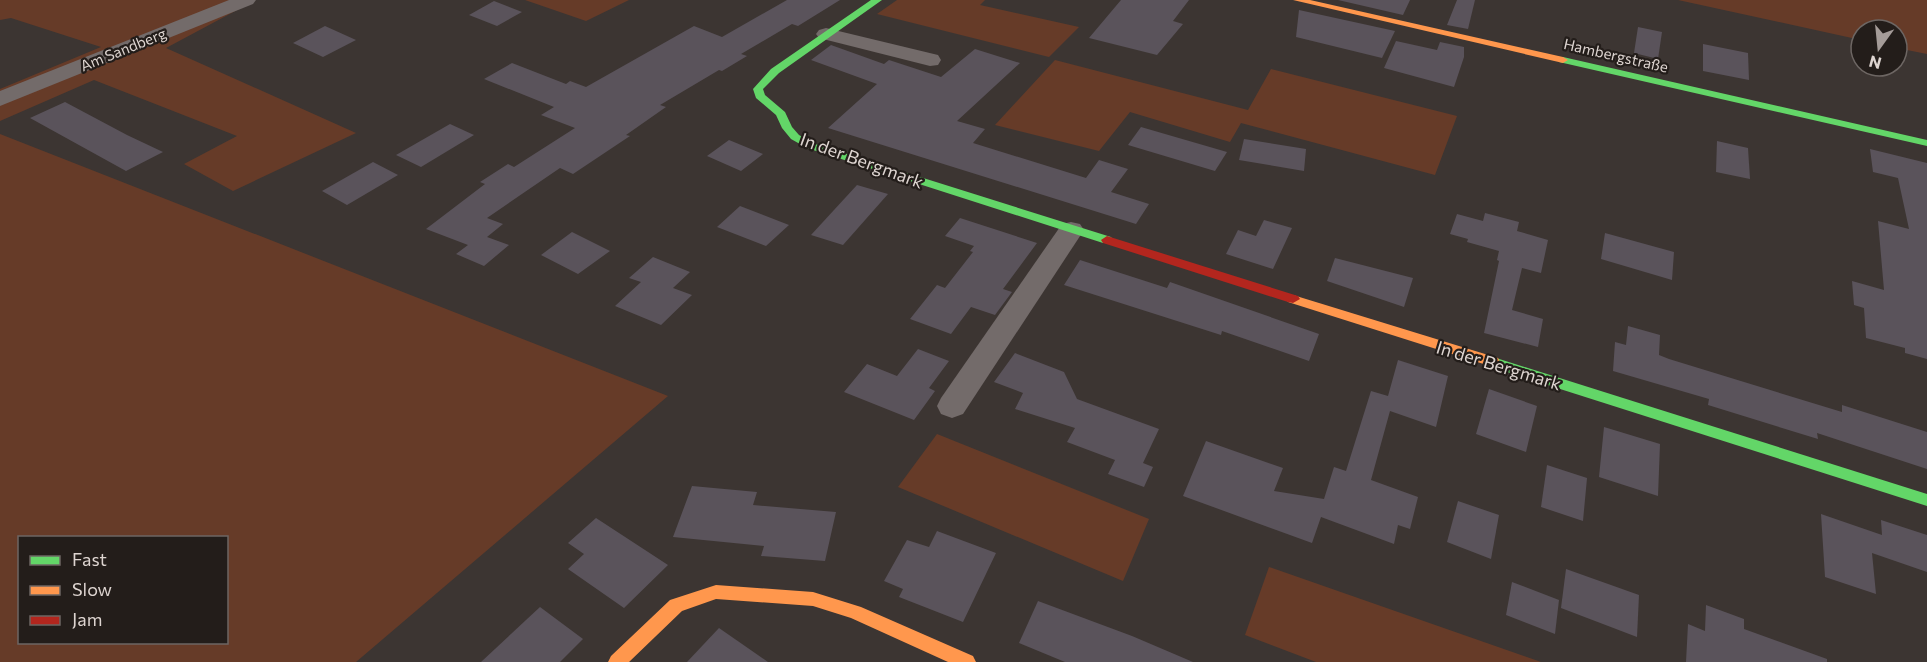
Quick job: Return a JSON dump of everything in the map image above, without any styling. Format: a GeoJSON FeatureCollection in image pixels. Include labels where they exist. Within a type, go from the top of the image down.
{"type":"FeatureCollection","features":[{"type":"Feature","properties":{"kind":"street","name":"Am Sandberg"},"geometry":{"type":"LineString","coordinates":[[0,99],[246,0]]}},
{"type":"Feature","properties":{"kind":"street","name":"In der Bergmark"},"geometry":{"type":"LineString","coordinates":[[877,0],[775,71],[758,89],[760,96],[781,114],[787,128],[795,138],[811,146],[1071,230],[1927,500]]}},
{"type":"Feature","properties":{"kind":"street","name":"Hambergstraße"},"geometry":{"type":"LineString","coordinates":[[1298,0],[1927,143]]}},
{"type":"Feature","properties":{"kind":"street"},"geometry":{"type":"LineString","coordinates":[[826,34],[930,60]]}},
{"type":"Feature","properties":{"kind":"street"},"geometry":{"type":"LineString","coordinates":[[952,406],[1071,230]]}},
{"type":"Feature","properties":{"kind":"street"},"geometry":{"type":"LineString","coordinates":[[617,662],[676,605],[716,592],[813,599],[855,612],[967,662]]}},
{"type":"Feature","properties":{"kind":"shaded area"},"geometry":{"type":"Polygon","coordinates":[[[0,0],[245,0],[239,9],[166,48],[356,133],[233,191],[184,164],[237,136],[94,80],[0,121],[0,89],[101,47],[11,18],[0,20],[0,0]]]}},
{"type":"Feature","properties":{"kind":"shaded area"},"geometry":{"type":"Polygon","coordinates":[[[525,0],[629,0],[586,21],[525,0]]]}},
{"type":"Feature","properties":{"kind":"shaded area"},"geometry":{"type":"Polygon","coordinates":[[[897,0],[985,0],[980,5],[1079,27],[1049,57],[877,14],[897,0]]]}},
{"type":"Feature","properties":{"kind":"shaded area"},"geometry":{"type":"Polygon","coordinates":[[[1678,0],[1927,0],[1927,54],[1909,50],[1909,18],[1849,18],[1849,37],[1678,0]]]}},
{"type":"Feature","properties":{"kind":"shaded area"},"geometry":{"type":"Polygon","coordinates":[[[1055,60],[1248,110],[1271,69],[1457,116],[1435,175],[1241,123],[1230,142],[1130,112],[1099,151],[995,125],[1055,60]]]}},
{"type":"Feature","properties":{"kind":"shaded area"},"geometry":{"type":"Polygon","coordinates":[[[0,134],[668,396],[356,662],[0,662],[0,134]]]}},
{"type":"Feature","properties":{"kind":"shaded area"},"geometry":{"type":"Polygon","coordinates":[[[937,434],[1149,519],[1123,581],[898,487],[937,434]]]}},
{"type":"Feature","properties":{"kind":"shaded area"},"geometry":{"type":"Polygon","coordinates":[[[1269,567],[1541,662],[1316,662],[1245,635],[1269,567]]]}},
{"type":"Feature","properties":{"kind":"building"},"geometry":{"type":"Polygon","coordinates":[[[787,0],[840,0],[798,26],[792,24],[741,54],[747,56],[660,105],[666,107],[626,135],[630,136],[573,174],[560,168],[487,218],[503,224],[487,237],[509,245],[484,266],[456,254],[468,245],[426,229],[485,184],[480,182],[508,164],[514,167],[575,128],[541,115],[554,107],[484,79],[512,63],[566,84],[570,81],[586,87],[694,26],[722,37],[787,0]]]}},
{"type":"Feature","properties":{"kind":"building"},"geometry":{"type":"Polygon","coordinates":[[[1121,0],[1189,0],[1173,21],[1183,24],[1157,55],[1089,38],[1121,0]]]}},
{"type":"Feature","properties":{"kind":"building"},"geometry":{"type":"Polygon","coordinates":[[[1338,0],[1410,0],[1403,15],[1338,0]]]}},
{"type":"Feature","properties":{"kind":"building"},"geometry":{"type":"Polygon","coordinates":[[[1457,0],[1475,0],[1468,29],[1447,25],[1457,0]]]}},
{"type":"Feature","properties":{"kind":"building"},"geometry":{"type":"Polygon","coordinates":[[[494,1],[522,12],[497,26],[469,15],[494,1]]]}},
{"type":"Feature","properties":{"kind":"building"},"geometry":{"type":"Polygon","coordinates":[[[1299,10],[1395,31],[1382,58],[1296,37],[1299,10]]]}},
{"type":"Feature","properties":{"kind":"building"},"geometry":{"type":"Polygon","coordinates":[[[325,26],[356,40],[323,57],[293,43],[325,26]]]}},
{"type":"Feature","properties":{"kind":"building"},"geometry":{"type":"Polygon","coordinates":[[[1638,27],[1662,32],[1658,59],[1634,53],[1638,27]]]}},
{"type":"Feature","properties":{"kind":"building"},"geometry":{"type":"Polygon","coordinates":[[[1396,41],[1437,50],[1440,42],[1464,47],[1464,57],[1454,87],[1384,68],[1396,41]]]}},
{"type":"Feature","properties":{"kind":"building"},"geometry":{"type":"Polygon","coordinates":[[[1703,44],[1748,53],[1749,80],[1703,71],[1703,44]]]}},
{"type":"Feature","properties":{"kind":"building"},"geometry":{"type":"Polygon","coordinates":[[[831,45],[884,64],[889,60],[941,77],[975,49],[1020,63],[957,121],[985,129],[973,143],[1086,178],[1099,160],[1128,169],[1111,192],[1149,204],[1136,224],[828,128],[877,84],[811,60],[831,45]]]}},
{"type":"Feature","properties":{"kind":"building"},"geometry":{"type":"Polygon","coordinates":[[[65,102],[163,152],[126,171],[30,118],[65,102]]]}},
{"type":"Feature","properties":{"kind":"building"},"geometry":{"type":"Polygon","coordinates":[[[450,124],[474,135],[421,167],[396,155],[450,124]]]}},
{"type":"Feature","properties":{"kind":"building"},"geometry":{"type":"Polygon","coordinates":[[[1141,127],[1227,152],[1215,171],[1128,145],[1141,127]]]}},
{"type":"Feature","properties":{"kind":"building"},"geometry":{"type":"Polygon","coordinates":[[[1244,139],[1306,149],[1304,171],[1239,160],[1244,139]]]}},
{"type":"Feature","properties":{"kind":"building"},"geometry":{"type":"Polygon","coordinates":[[[729,140],[763,154],[741,171],[707,156],[729,140]]]}},
{"type":"Feature","properties":{"kind":"building"},"geometry":{"type":"Polygon","coordinates":[[[1717,141],[1748,148],[1750,179],[1716,172],[1717,141]]]}},
{"type":"Feature","properties":{"kind":"building"},"geometry":{"type":"Polygon","coordinates":[[[1870,149],[1927,163],[1927,359],[1905,353],[1905,348],[1866,338],[1864,308],[1854,305],[1852,281],[1884,290],[1878,221],[1909,229],[1898,178],[1873,172],[1870,149]]]}},
{"type":"Feature","properties":{"kind":"building"},"geometry":{"type":"Polygon","coordinates":[[[373,162],[398,175],[347,205],[322,191],[373,162]]]}},
{"type":"Feature","properties":{"kind":"building"},"geometry":{"type":"Polygon","coordinates":[[[857,185],[888,194],[843,245],[811,235],[857,185]]]}},
{"type":"Feature","properties":{"kind":"building"},"geometry":{"type":"Polygon","coordinates":[[[740,206],[789,225],[766,246],[717,227],[740,206]]]}},
{"type":"Feature","properties":{"kind":"building"},"geometry":{"type":"Polygon","coordinates":[[[1485,213],[1519,222],[1517,231],[1548,240],[1541,273],[1522,268],[1512,310],[1543,319],[1538,347],[1484,333],[1499,251],[1467,242],[1468,239],[1450,234],[1457,214],[1483,221],[1485,213]]]}},
{"type":"Feature","properties":{"kind":"building"},"geometry":{"type":"Polygon","coordinates":[[[960,218],[1037,243],[1003,289],[1012,292],[995,315],[971,307],[951,334],[910,319],[937,285],[945,288],[973,252],[970,251],[974,246],[945,236],[960,218]]]}},
{"type":"Feature","properties":{"kind":"building"},"geometry":{"type":"Polygon","coordinates":[[[1264,220],[1292,228],[1273,269],[1226,254],[1238,230],[1256,236],[1264,220]]]}},
{"type":"Feature","properties":{"kind":"building"},"geometry":{"type":"Polygon","coordinates":[[[572,232],[610,251],[578,274],[541,255],[572,232]]]}},
{"type":"Feature","properties":{"kind":"building"},"geometry":{"type":"Polygon","coordinates":[[[1605,233],[1674,252],[1672,280],[1601,259],[1605,233]]]}},
{"type":"Feature","properties":{"kind":"building"},"geometry":{"type":"Polygon","coordinates":[[[653,257],[690,272],[673,288],[692,295],[661,325],[615,306],[641,282],[629,278],[653,257]]]}},
{"type":"Feature","properties":{"kind":"building"},"geometry":{"type":"Polygon","coordinates":[[[1335,258],[1413,278],[1404,307],[1327,281],[1335,258]]]}},
{"type":"Feature","properties":{"kind":"building"},"geometry":{"type":"Polygon","coordinates":[[[1080,260],[1167,288],[1170,282],[1319,334],[1309,361],[1222,331],[1221,335],[1064,285],[1080,260]]]}},
{"type":"Feature","properties":{"kind":"building"},"geometry":{"type":"Polygon","coordinates":[[[1628,326],[1660,335],[1659,355],[1669,359],[1842,412],[1842,405],[1927,432],[1927,469],[1817,433],[1818,439],[1708,405],[1709,399],[1613,371],[1615,342],[1626,345],[1628,326]]]}},
{"type":"Feature","properties":{"kind":"building"},"geometry":{"type":"Polygon","coordinates":[[[918,349],[949,361],[929,388],[935,391],[914,420],[844,392],[867,364],[897,376],[918,349]]]}},
{"type":"Feature","properties":{"kind":"building"},"geometry":{"type":"Polygon","coordinates":[[[1015,353],[1064,372],[1077,399],[1159,429],[1143,463],[1153,467],[1144,487],[1108,474],[1115,460],[1067,442],[1075,428],[1015,409],[1023,393],[994,382],[1015,353]]]}},
{"type":"Feature","properties":{"kind":"building"},"geometry":{"type":"Polygon","coordinates":[[[1398,360],[1448,376],[1436,427],[1390,411],[1371,480],[1418,497],[1410,529],[1398,525],[1394,544],[1321,517],[1312,543],[1183,496],[1206,441],[1283,468],[1274,491],[1324,499],[1334,467],[1346,471],[1371,391],[1388,396],[1398,360]]]}},
{"type":"Feature","properties":{"kind":"building"},"geometry":{"type":"Polygon","coordinates":[[[1489,389],[1537,406],[1526,452],[1476,434],[1489,389]]]}},
{"type":"Feature","properties":{"kind":"building"},"geometry":{"type":"Polygon","coordinates":[[[1604,427],[1660,444],[1658,496],[1599,477],[1604,427]]]}},
{"type":"Feature","properties":{"kind":"building"},"geometry":{"type":"Polygon","coordinates":[[[1547,465],[1587,478],[1583,521],[1541,507],[1547,465]]]}},
{"type":"Feature","properties":{"kind":"building"},"geometry":{"type":"Polygon","coordinates":[[[692,486],[757,492],[753,505],[836,512],[825,561],[761,556],[764,546],[673,537],[692,486]]]}},
{"type":"Feature","properties":{"kind":"building"},"geometry":{"type":"Polygon","coordinates":[[[1458,501],[1499,515],[1491,559],[1447,542],[1458,501]]]}},
{"type":"Feature","properties":{"kind":"building"},"geometry":{"type":"Polygon","coordinates":[[[1821,514],[1882,535],[1881,520],[1927,535],[1927,572],[1872,553],[1876,594],[1825,577],[1821,514]]]}},
{"type":"Feature","properties":{"kind":"building"},"geometry":{"type":"Polygon","coordinates":[[[596,518],[668,565],[624,608],[568,569],[584,554],[568,543],[596,518]]]}},
{"type":"Feature","properties":{"kind":"building"},"geometry":{"type":"Polygon","coordinates":[[[937,531],[996,553],[963,622],[899,597],[903,589],[884,581],[907,540],[929,547],[937,531]]]}},
{"type":"Feature","properties":{"kind":"building"},"geometry":{"type":"Polygon","coordinates":[[[1566,569],[1639,595],[1637,637],[1561,608],[1566,569]]]}},
{"type":"Feature","properties":{"kind":"building"},"geometry":{"type":"Polygon","coordinates":[[[1512,582],[1559,600],[1555,634],[1506,615],[1512,582]]]}},
{"type":"Feature","properties":{"kind":"building"},"geometry":{"type":"Polygon","coordinates":[[[1038,601],[1132,636],[1193,662],[1065,662],[1019,643],[1038,601]]]}},
{"type":"Feature","properties":{"kind":"building"},"geometry":{"type":"Polygon","coordinates":[[[1706,605],[1744,619],[1744,629],[1827,659],[1827,662],[1686,662],[1688,624],[1705,631],[1706,605]]]}},
{"type":"Feature","properties":{"kind":"building"},"geometry":{"type":"Polygon","coordinates":[[[540,607],[583,639],[560,662],[481,662],[540,607]]]}},
{"type":"Feature","properties":{"kind":"building"},"geometry":{"type":"Polygon","coordinates":[[[719,628],[768,662],[687,662],[719,628]]]}},
{"type":"Feature","properties":{"kind":"traffic: fast"},"geometry":{"type":"LineString","coordinates":[[877,0],[775,71],[758,89],[760,96],[781,114],[787,128],[795,137],[811,146],[1107,240]]}},
{"type":"Feature","properties":{"kind":"traffic: fast"},"geometry":{"type":"LineString","coordinates":[[1563,60],[1927,143]]}},
{"type":"Feature","properties":{"kind":"traffic: fast"},"geometry":{"type":"LineString","coordinates":[[1493,362],[1927,500]]}},
{"type":"Feature","properties":{"kind":"traffic: slow"},"geometry":{"type":"LineString","coordinates":[[1298,0],[1563,60]]}},
{"type":"Feature","properties":{"kind":"traffic: slow"},"geometry":{"type":"LineString","coordinates":[[1293,299],[1493,362]]}},
{"type":"Feature","properties":{"kind":"traffic: slow"},"geometry":{"type":"LineString","coordinates":[[617,662],[676,605],[716,592],[813,599],[855,612],[967,662]]}},
{"type":"Feature","properties":{"kind":"traffic: jam"},"geometry":{"type":"LineString","coordinates":[[1107,240],[1293,299]]}}]}
